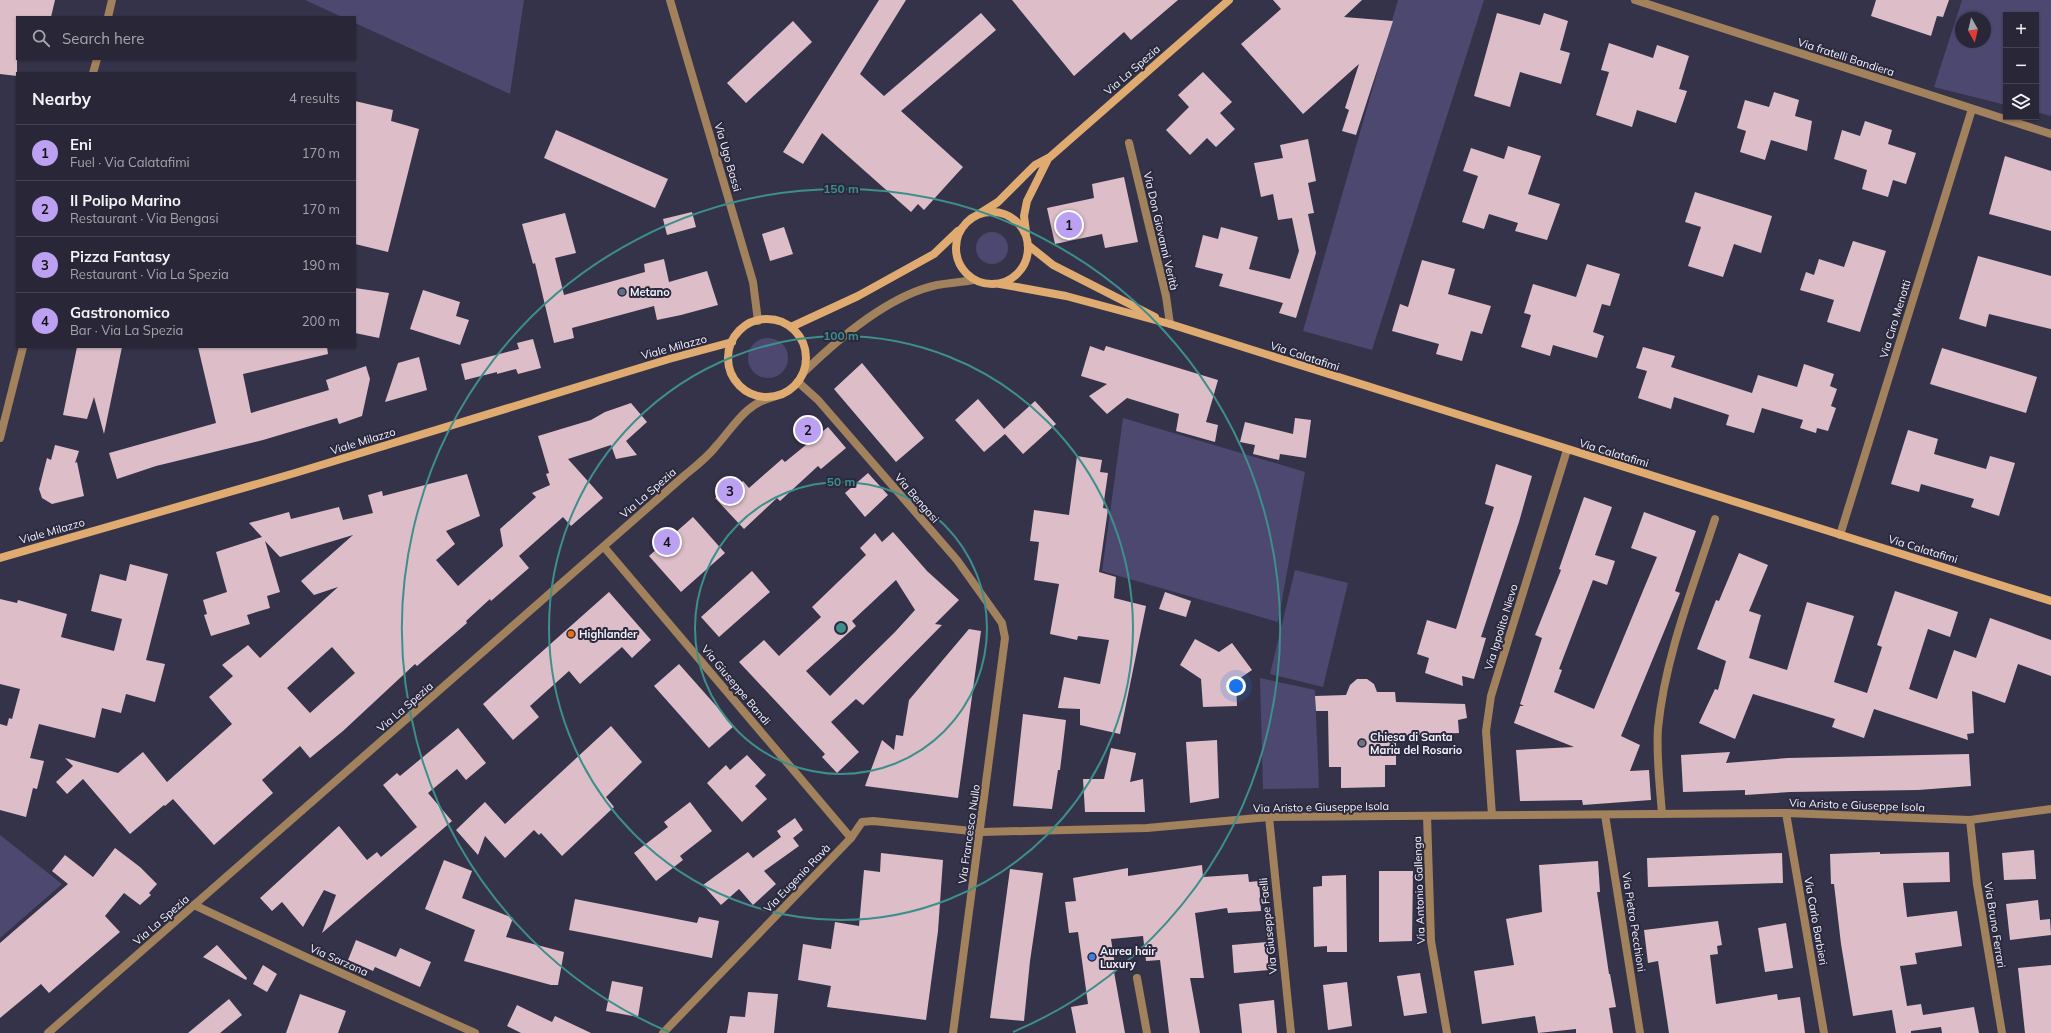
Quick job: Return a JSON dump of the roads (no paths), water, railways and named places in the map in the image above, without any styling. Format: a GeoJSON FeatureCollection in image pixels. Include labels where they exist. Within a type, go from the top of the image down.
{"type":"FeatureCollection","features":[{"type":"Feature","properties":{"kind":"main road","name":"Via La Spezia"},"geometry":{"type":"LineString","coordinates":[[773,397],[791,389],[798,382],[804,372],[806,360],[804,348],[799,336],[791,327],[858,296],[934,254],[972,217],[1001,199],[1035,165],[1050,157],[1229,0]]}},
{"type":"Feature","properties":{"kind":"main road","name":"Via La Spezia"},"geometry":{"type":"LineString","coordinates":[[974,280],[991,284],[1000,284],[1016,275],[1022,269],[1026,261],[1028,241],[1024,221],[1025,206],[1032,188],[1050,157]]}},
{"type":"Feature","properties":{"kind":"main road"},"geometry":{"type":"LineString","coordinates":[[979,214],[994,211],[1008,215],[1020,225],[1028,241]]}},
{"type":"Feature","properties":{"kind":"main road"},"geometry":{"type":"LineString","coordinates":[[961,227],[955,243],[957,260],[967,275],[974,280]]}},
{"type":"Feature","properties":{"kind":"main road","name":"Via Calatafimi"},"geometry":{"type":"LineString","coordinates":[[1028,241],[1053,265],[1170,324]]}},
{"type":"Feature","properties":{"kind":"main road","name":"Via Calatafimi"},"geometry":{"type":"LineString","coordinates":[[1000,284],[1066,296],[1170,324],[2051,601]]}},
{"type":"Feature","properties":{"kind":"main road"},"geometry":{"type":"LineString","coordinates":[[773,397],[761,397],[749,393],[740,386],[733,377],[729,360],[732,342],[738,332],[747,325],[758,321],[769,320],[781,322],[791,327]]}},
{"type":"Feature","properties":{"kind":"main road","name":"Viale Milazzo"},"geometry":{"type":"LineString","coordinates":[[0,558],[295,473],[661,362],[732,342]]}},
{"type":"Feature","properties":{"kind":"street"},"geometry":{"type":"LineString","coordinates":[[108,16],[112,0]]}},
{"type":"Feature","properties":{"kind":"street","name":"Via Ugo Bassi"},"geometry":{"type":"LineString","coordinates":[[670,0],[753,282],[758,321]]}},
{"type":"Feature","properties":{"kind":"street","name":"Via fratelli Bandiera"},"geometry":{"type":"LineString","coordinates":[[1635,0],[2051,134]]}},
{"type":"Feature","properties":{"kind":"street"},"geometry":{"type":"LineString","coordinates":[[93,72],[97,60]]}},
{"type":"Feature","properties":{"kind":"street","name":"Via Ciro Menotti"},"geometry":{"type":"LineString","coordinates":[[1840,535],[1972,109]]}},
{"type":"Feature","properties":{"kind":"street","name":"Via Don Giovanni Verità"},"geometry":{"type":"LineString","coordinates":[[1129,143],[1166,296],[1170,324]]}},
{"type":"Feature","properties":{"kind":"street","name":"Via La Spezia"},"geometry":{"type":"LineString","coordinates":[[804,372],[856,326],[902,298],[936,285],[974,280]]}},
{"type":"Feature","properties":{"kind":"street"},"geometry":{"type":"LineString","coordinates":[[0,438],[23,348]]}},
{"type":"Feature","properties":{"kind":"street","name":"Via Bengasi"},"geometry":{"type":"LineString","coordinates":[[798,382],[818,400],[957,560],[1002,623],[1005,638]]}},
{"type":"Feature","properties":{"kind":"street","name":"Via La Spezia"},"geometry":{"type":"LineString","coordinates":[[48,1033],[711,452],[744,412],[758,402],[773,397]]}},
{"type":"Feature","properties":{"kind":"street","name":"Via Ippolito Nievo"},"geometry":{"type":"LineString","coordinates":[[1492,815],[1486,731],[1491,696],[1567,450]]}},
{"type":"Feature","properties":{"kind":"street"},"geometry":{"type":"LineString","coordinates":[[1662,814],[1658,730],[1660,713],[1666,680],[1681,626],[1715,519]]}},
{"type":"Feature","properties":{"kind":"street","name":"Via Giuseppe Bandi"},"geometry":{"type":"LineString","coordinates":[[604,547],[851,838]]}},
{"type":"Feature","properties":{"kind":"street","name":"Via Francesco Nullo"},"geometry":{"type":"LineString","coordinates":[[953,1033],[981,832],[1005,638]]}},
{"type":"Feature","properties":{"kind":"street","name":"Via Aristo e Giuseppe Isola"},"geometry":{"type":"LineString","coordinates":[[981,832],[1147,828],[1269,817],[1786,813],[1970,820],[2051,809]]}},
{"type":"Feature","properties":{"kind":"street","name":"Via Carlo Barbieri"},"geometry":{"type":"LineString","coordinates":[[1786,813],[1824,1033]]}},
{"type":"Feature","properties":{"kind":"street","name":"Via Pietro Pecchioni"},"geometry":{"type":"LineString","coordinates":[[1606,815],[1640,1033]]}},
{"type":"Feature","properties":{"kind":"street","name":"Via Antonio Gallenga"},"geometry":{"type":"LineString","coordinates":[[1427,816],[1430,941],[1447,1033]]}},
{"type":"Feature","properties":{"kind":"street","name":"Via Giuseppe Faelli"},"geometry":{"type":"LineString","coordinates":[[1269,817],[1292,1033]]}},
{"type":"Feature","properties":{"kind":"street","name":"Via Bruno Ferrari"},"geometry":{"type":"LineString","coordinates":[[1970,820],[1977,884],[2002,1033]]}},
{"type":"Feature","properties":{"kind":"street","name":"Via Eugenio Ravà"},"geometry":{"type":"LineString","coordinates":[[663,1033],[851,838],[862,822],[981,832]]}},
{"type":"Feature","properties":{"kind":"street","name":"Via Sarzana"},"geometry":{"type":"LineString","coordinates":[[194,905],[475,1033]]}},
{"type":"Feature","properties":{"kind":"street"},"geometry":{"type":"LineString","coordinates":[[1137,978],[1147,1033]]}},
{"type":"Feature","properties":{"kind":"place","name":"Eni"},"geometry":{"type":"Point","coordinates":[1069,225]}},
{"type":"Feature","properties":{"kind":"place","name":"Metano"},"geometry":{"type":"Point","coordinates":[622,292]}},
{"type":"Feature","properties":{"kind":"place","name":"Il Polipo Marino"},"geometry":{"type":"Point","coordinates":[808,430]}},
{"type":"Feature","properties":{"kind":"place","name":"Pizza Fantasy"},"geometry":{"type":"Point","coordinates":[730,491]}},
{"type":"Feature","properties":{"kind":"place","name":"Gastronomico"},"geometry":{"type":"Point","coordinates":[667,542]}},
{"type":"Feature","properties":{"kind":"place","name":"Highlander"},"geometry":{"type":"Point","coordinates":[571,634]}},
{"type":"Feature","properties":{"kind":"place","name":"Chiesa di Santa Maria del Rosario"},"geometry":{"type":"Point","coordinates":[1362,743]}},
{"type":"Feature","properties":{"kind":"place","name":"Aurea hair Luxury"},"geometry":{"type":"Point","coordinates":[1092,957]}}]}
